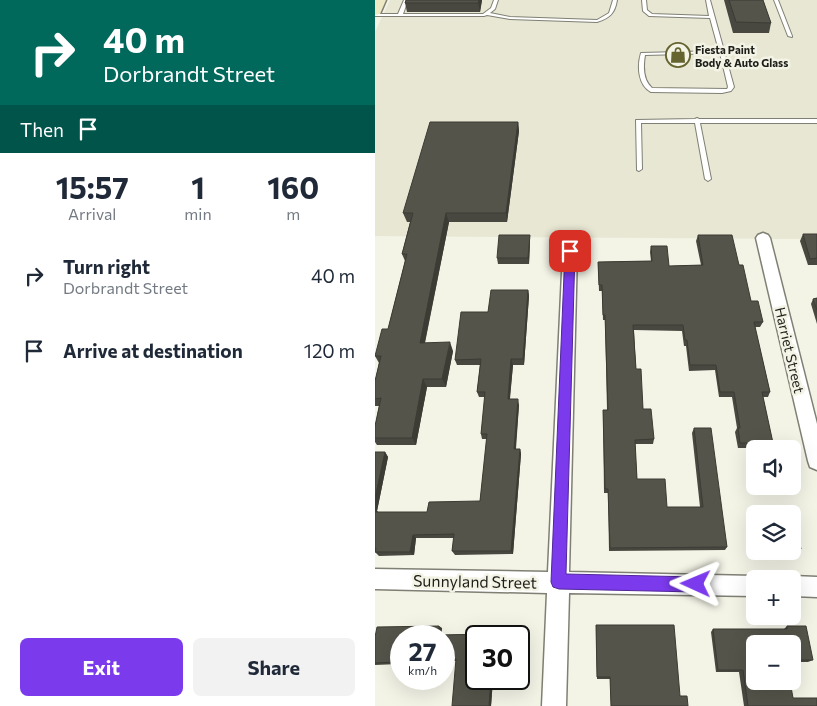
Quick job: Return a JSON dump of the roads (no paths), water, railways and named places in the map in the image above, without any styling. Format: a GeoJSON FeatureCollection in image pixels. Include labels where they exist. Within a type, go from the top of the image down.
{"type":"FeatureCollection","features":[{"type":"Feature","properties":{"kind":"street"},"geometry":{"type":"LineString","coordinates":[[375,13],[380,0]]}},
{"type":"Feature","properties":{"kind":"street","name":"Harriet Street"},"geometry":{"type":"LineString","coordinates":[[763,238],[817,461]]}},
{"type":"Feature","properties":{"kind":"street"},"geometry":{"type":"LineString","coordinates":[[554,706],[570,251]]}},
{"type":"Feature","properties":{"kind":"street","name":"Sunnyland Street"},"geometry":{"type":"LineString","coordinates":[[375,579],[746,586]]}},
{"type":"Feature","properties":{"kind":"street"},"geometry":{"type":"LineString","coordinates":[[801,586],[817,587]]}},
{"type":"Feature","properties":{"kind":"lane"},"geometry":{"type":"LineString","coordinates":[[401,15],[406,0]]}},
{"type":"Feature","properties":{"kind":"lane"},"geometry":{"type":"LineString","coordinates":[[488,14],[493,9],[496,0]]}},
{"type":"Feature","properties":{"kind":"lane"},"geometry":{"type":"LineString","coordinates":[[375,13],[401,15],[488,14],[510,18],[597,21],[608,17],[613,12],[615,0]]}},
{"type":"Feature","properties":{"kind":"lane"},"geometry":{"type":"LineString","coordinates":[[644,0],[645,11],[651,15],[712,17]]}},
{"type":"Feature","properties":{"kind":"lane"},"geometry":{"type":"LineString","coordinates":[[708,0],[731,87],[729,90],[651,90],[646,88],[643,82],[643,54],[721,52]]}},
{"type":"Feature","properties":{"kind":"lane"},"geometry":{"type":"LineString","coordinates":[[776,0],[790,36]]}},
{"type":"Feature","properties":{"kind":"lane"},"geometry":{"type":"LineString","coordinates":[[697,120],[708,179]]}},
{"type":"Feature","properties":{"kind":"lane"},"geometry":{"type":"LineString","coordinates":[[639,169],[638,121],[817,121]]}},
{"type":"Feature","properties":{"kind":"place","name":"Fiesta Paint Body & Auto Glass"},"geometry":{"type":"Point","coordinates":[678,55]}}]}
